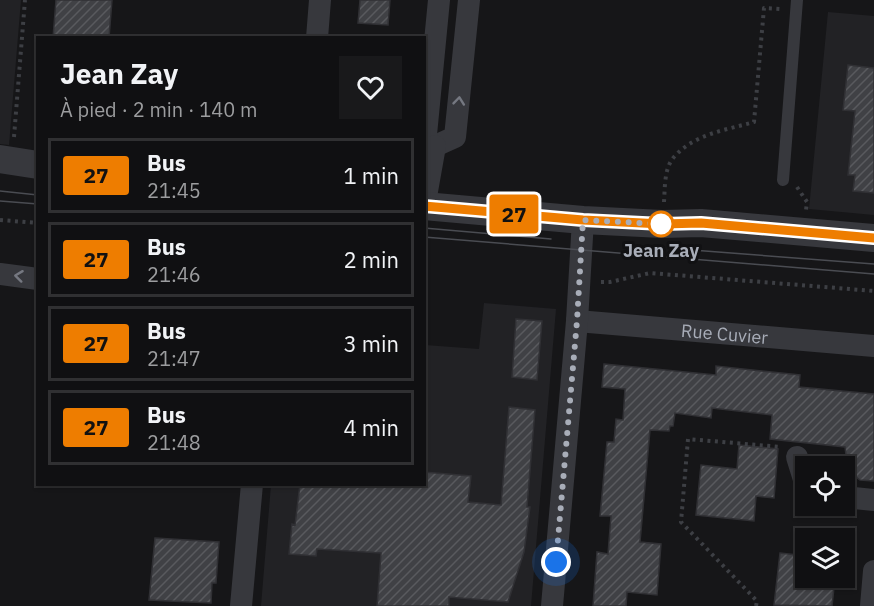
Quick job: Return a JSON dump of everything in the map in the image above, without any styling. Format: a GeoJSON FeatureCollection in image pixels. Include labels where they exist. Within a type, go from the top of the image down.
{"type":"FeatureCollection","features":[{"type":"Feature","properties":{"kind":"street"},"geometry":{"type":"LineString","coordinates":[[317,36],[320,0]]}},
{"type":"Feature","properties":{"kind":"street"},"geometry":{"type":"LineString","coordinates":[[426,179],[439,0]]}},
{"type":"Feature","properties":{"kind":"street"},"geometry":{"type":"LineString","coordinates":[[428,145],[455,137],[469,0]]}},
{"type":"Feature","properties":{"kind":"street"},"geometry":{"type":"LineString","coordinates":[[426,196],[583,220],[662,224],[701,223],[874,238]]}},
{"type":"Feature","properties":{"kind":"street"},"geometry":{"type":"LineString","coordinates":[[426,196],[664,213],[701,223]]}},
{"type":"Feature","properties":{"kind":"street"},"geometry":{"type":"LineString","coordinates":[[552,606],[577,321],[583,220]]}},
{"type":"Feature","properties":{"kind":"street"},"geometry":{"type":"LineString","coordinates":[[0,274],[36,279]]}},
{"type":"Feature","properties":{"kind":"street","name":"Rue Cuvier"},"geometry":{"type":"LineString","coordinates":[[577,321],[874,346]]}},
{"type":"Feature","properties":{"kind":"street"},"geometry":{"type":"LineString","coordinates":[[791,452],[795,461]]}},
{"type":"Feature","properties":{"kind":"street"},"geometry":{"type":"LineString","coordinates":[[242,606],[252,486]]}},
{"type":"Feature","properties":{"kind":"street"},"geometry":{"type":"LineString","coordinates":[[855,498],[874,500]]}},
{"type":"Feature","properties":{"kind":"street"},"geometry":{"type":"LineString","coordinates":[[871,606],[874,571]]}},
{"type":"Feature","properties":{"kind":"lane"},"geometry":{"type":"LineString","coordinates":[[783,180],[797,5]]}},
{"type":"Feature","properties":{"kind":"path"},"geometry":{"type":"LineString","coordinates":[[17,165],[25,0]]}},
{"type":"Feature","properties":{"kind":"path"},"geometry":{"type":"LineString","coordinates":[[664,205],[666,177],[673,158],[701,137],[754,122],[764,8],[797,5]]}},
{"type":"Feature","properties":{"kind":"path"},"geometry":{"type":"LineString","coordinates":[[783,180],[794,184],[807,202],[805,216]]}},
{"type":"Feature","properties":{"kind":"path"},"geometry":{"type":"LineString","coordinates":[[0,220],[36,223]]}},
{"type":"Feature","properties":{"kind":"path"},"geometry":{"type":"LineString","coordinates":[[579,281],[610,282],[650,273],[874,291]]}},
{"type":"Feature","properties":{"kind":"path"},"geometry":{"type":"LineString","coordinates":[[756,606],[757,601],[681,522],[688,439],[791,452]]}},
{"type":"Feature","properties":{"kind":"shaded area"},"geometry":{"type":"Polygon","coordinates":[[[0,0],[21,0],[9,145],[0,144],[0,0]]]}},
{"type":"Feature","properties":{"kind":"shaded area"},"geometry":{"type":"Polygon","coordinates":[[[828,12],[874,16],[874,215],[809,209],[828,12]]]}},
{"type":"Feature","properties":{"kind":"shaded area"},"geometry":{"type":"Polygon","coordinates":[[[484,303],[556,309],[531,606],[261,606],[271,486],[426,486],[426,345],[479,349],[484,303]]]}},
{"type":"Feature","properties":{"kind":"building"},"geometry":{"type":"Polygon","coordinates":[[[56,0],[112,0],[109,36],[53,36],[56,0]]]}},
{"type":"Feature","properties":{"kind":"building"},"geometry":{"type":"Polygon","coordinates":[[[360,0],[390,0],[388,25],[358,23],[360,0]]]}},
{"type":"Feature","properties":{"kind":"building"},"geometry":{"type":"Polygon","coordinates":[[[848,65],[874,68],[874,193],[853,191],[855,175],[848,175],[855,111],[843,110],[848,65]]]}},
{"type":"Feature","properties":{"kind":"building"},"geometry":{"type":"Polygon","coordinates":[[[516,319],[542,321],[537,380],[512,377],[516,319]]]}},
{"type":"Feature","properties":{"kind":"building"},"geometry":{"type":"Polygon","coordinates":[[[604,364],[716,375],[716,366],[800,375],[799,387],[874,394],[874,481],[860,480],[855,476],[855,456],[846,456],[845,447],[770,439],[772,415],[712,408],[711,418],[675,413],[673,426],[670,426],[669,431],[650,430],[640,542],[661,544],[657,595],[627,592],[626,606],[593,606],[597,552],[608,554],[611,516],[600,516],[607,442],[614,442],[616,419],[623,420],[625,389],[602,387],[604,364]]]}},
{"type":"Feature","properties":{"kind":"building"},"geometry":{"type":"Polygon","coordinates":[[[509,407],[535,410],[527,507],[530,507],[524,552],[508,602],[449,597],[449,606],[377,606],[381,553],[317,549],[316,556],[289,554],[300,486],[426,486],[426,472],[471,476],[468,502],[501,505],[509,407]]]}},
{"type":"Feature","properties":{"kind":"building"},"geometry":{"type":"Polygon","coordinates":[[[739,445],[778,449],[774,498],[756,496],[754,521],[696,515],[701,465],[737,469],[739,445]]]}},
{"type":"Feature","properties":{"kind":"building"},"geometry":{"type":"Polygon","coordinates":[[[155,538],[219,542],[216,583],[212,583],[211,603],[149,600],[155,538]]]}},
{"type":"Feature","properties":{"kind":"building"},"geometry":{"type":"Polygon","coordinates":[[[780,553],[795,555],[795,588],[834,588],[832,606],[774,605],[780,553]]]}},
{"type":"Feature","properties":{"kind":"tram line"},"geometry":{"type":"LineString","coordinates":[[0,191],[36,195]]}},
{"type":"Feature","properties":{"kind":"tram line"},"geometry":{"type":"LineString","coordinates":[[0,201],[36,204]]}},
{"type":"Feature","properties":{"kind":"tram line"},"geometry":{"type":"LineString","coordinates":[[426,228],[551,239]]}},
{"type":"Feature","properties":{"kind":"tram line"},"geometry":{"type":"LineString","coordinates":[[426,237],[874,274]]}},
{"type":"Feature","properties":{"kind":"tram line"},"geometry":{"type":"LineString","coordinates":[[692,250],[874,264]]}},
{"type":"Feature","properties":{"kind":"bus line","name":"27"},"geometry":{"type":"LineString","coordinates":[[426,206],[626,223],[701,223],[874,238]]}},
{"type":"Feature","properties":{"kind":"place","name":"Jean Zay"},"geometry":{"type":"Point","coordinates":[661,224]}},
{"type":"Feature","properties":{"kind":"route"},"geometry":{"type":"LineString","coordinates":[[556,562],[577,321],[583,220],[661,224]]}}]}
